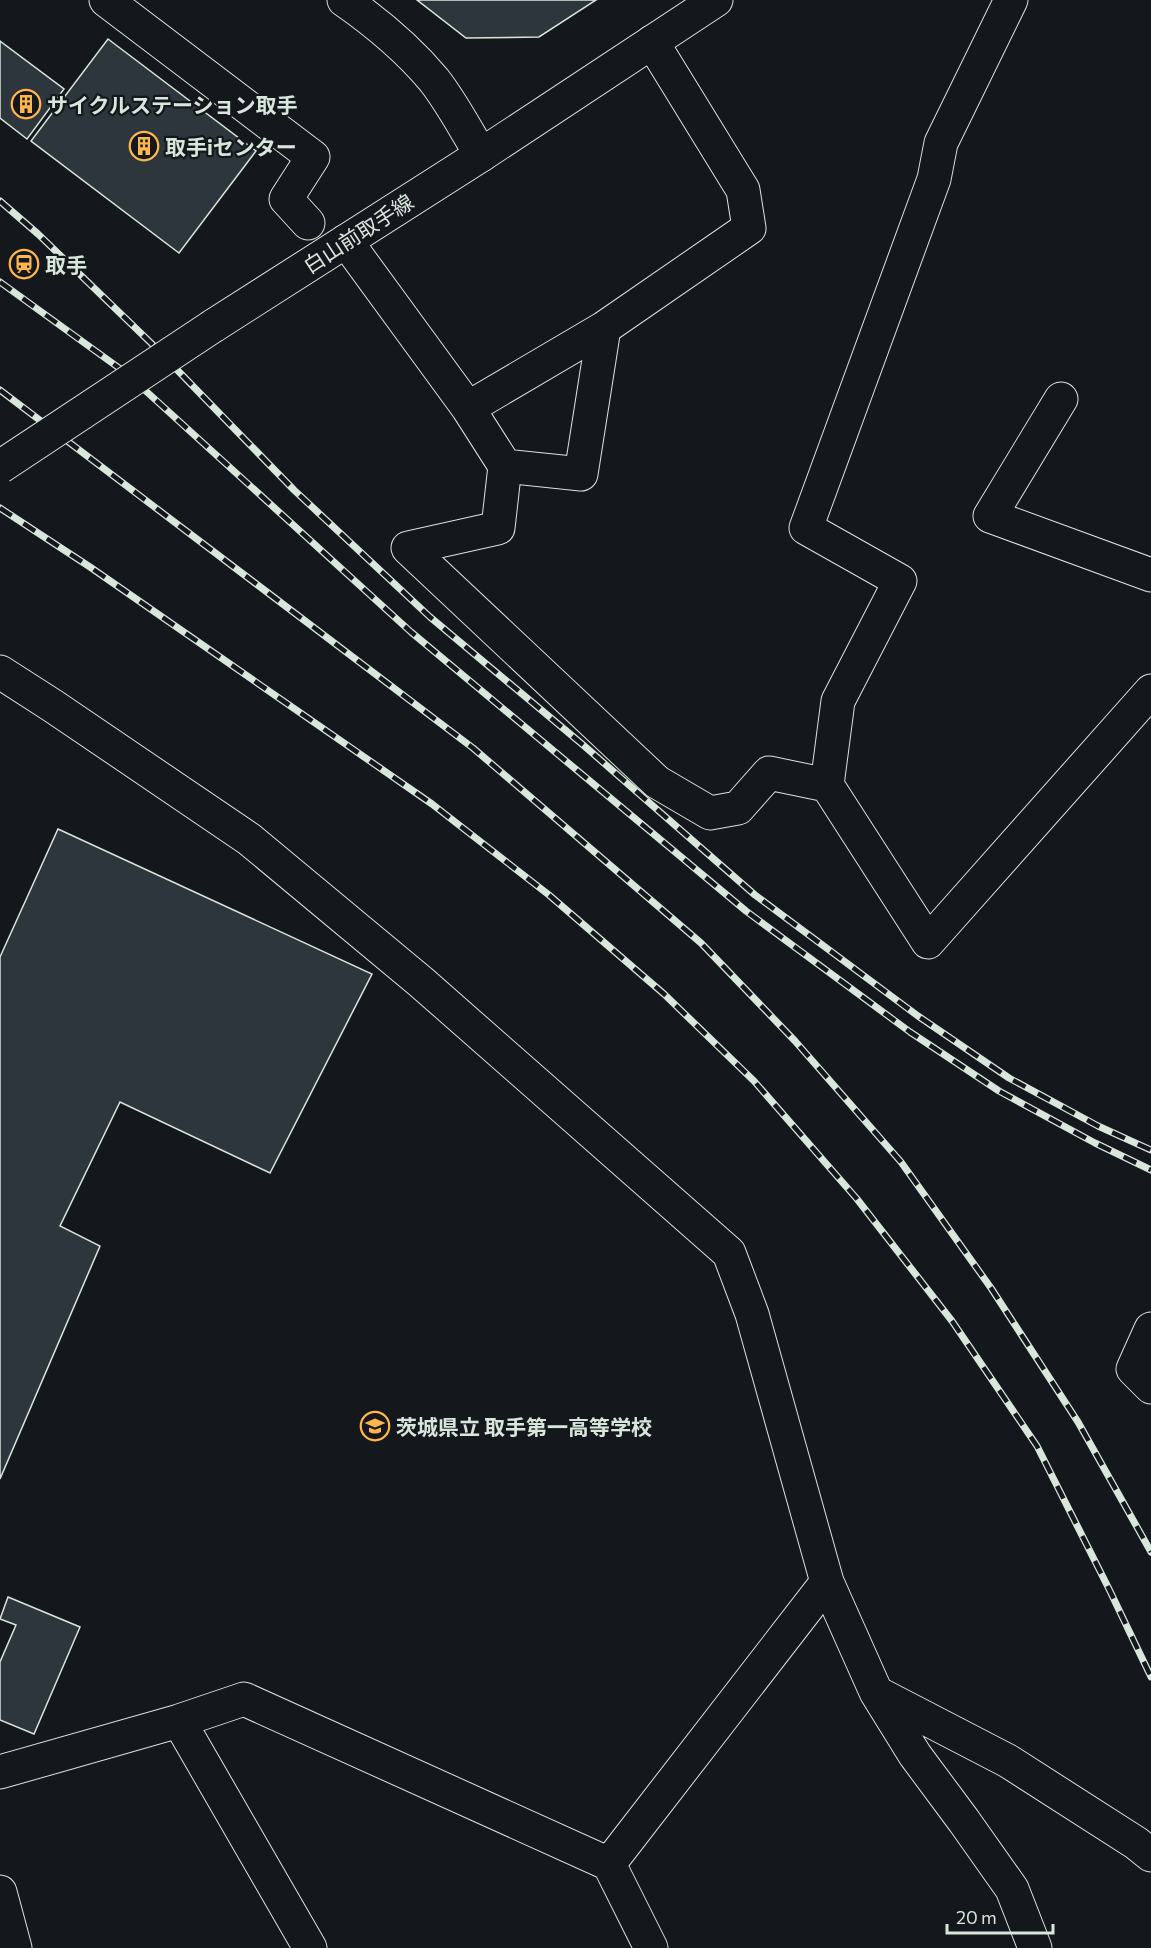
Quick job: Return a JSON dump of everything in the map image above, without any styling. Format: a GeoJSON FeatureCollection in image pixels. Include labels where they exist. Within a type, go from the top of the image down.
{"type":"FeatureCollection","features":[{"type":"Feature","properties":{"kind":"street"},"geometry":{"type":"LineString","coordinates":[[106,0],[313,156],[286,199],[308,223]]}},
{"type":"Feature","properties":{"kind":"street"},"geometry":{"type":"LineString","coordinates":[[344,0],[367,16],[414,58],[435,82],[481,155]]}},
{"type":"Feature","properties":{"kind":"street","name":"白山前取手線"},"geometry":{"type":"LineString","coordinates":[[0,468],[213,326],[481,155],[716,0]]}},
{"type":"Feature","properties":{"kind":"street"},"geometry":{"type":"LineString","coordinates":[[1011,0],[941,143],[934,179],[806,528],[900,581],[838,701],[827,785],[928,942],[1151,691]]}},
{"type":"Feature","properties":{"kind":"street"},"geometry":{"type":"LineString","coordinates":[[468,408],[604,328],[749,228],[743,190],[652,42]]}},
{"type":"Feature","properties":{"kind":"street"},"geometry":{"type":"LineString","coordinates":[[346,241],[468,408],[505,466],[498,528],[408,548],[657,782],[710,813],[738,808],[769,773],[827,785]]}},
{"type":"Feature","properties":{"kind":"street"},"geometry":{"type":"LineString","coordinates":[[505,466],[581,474],[604,328]]}},
{"type":"Feature","properties":{"kind":"street"},"geometry":{"type":"LineString","coordinates":[[1061,399],[990,516],[1151,575]]}},
{"type":"Feature","properties":{"kind":"street"},"geometry":{"type":"LineString","coordinates":[[0,672],[249,839],[421,982],[729,1253],[752,1314],[827,1582],[876,1692],[915,1755],[1012,1889],[1035,1948]]}},
{"type":"Feature","properties":{"kind":"street"},"geometry":{"type":"LineString","coordinates":[[1151,1329],[1133,1370],[1151,1387]]}},
{"type":"Feature","properties":{"kind":"street"},"geometry":{"type":"LineString","coordinates":[[609,1864],[827,1582]]}},
{"type":"Feature","properties":{"kind":"street"},"geometry":{"type":"LineString","coordinates":[[876,1692],[1008,1761],[1137,1843],[1151,1855]]}},
{"type":"Feature","properties":{"kind":"street"},"geometry":{"type":"LineString","coordinates":[[0,1772],[179,1721],[244,1699],[609,1864],[651,1948]]}},
{"type":"Feature","properties":{"kind":"street"},"geometry":{"type":"LineString","coordinates":[[179,1721],[310,1948]]}},
{"type":"Feature","properties":{"kind":"street"},"geometry":{"type":"LineString","coordinates":[[0,1892],[15,1948]]}},
{"type":"Feature","properties":{"kind":"building"},"geometry":{"type":"Polygon","coordinates":[[[417,0],[596,0],[539,37],[466,38],[417,0]]]}},
{"type":"Feature","properties":{"kind":"building","name":"取手iセンター"},"geometry":{"type":"Polygon","coordinates":[[[108,39],[256,151],[179,253],[31,141],[108,39]]]}},
{"type":"Feature","properties":{"kind":"building","name":"サイクルステーション取手"},"geometry":{"type":"Polygon","coordinates":[[[0,41],[64,89],[27,139],[0,118],[0,41]]]}},
{"type":"Feature","properties":{"kind":"building"},"geometry":{"type":"Polygon","coordinates":[[[58,829],[372,974],[270,1173],[120,1102],[60,1226],[100,1246],[0,1479],[0,957],[58,829]]]}},
{"type":"Feature","properties":{"kind":"building"},"geometry":{"type":"Polygon","coordinates":[[[8,1597],[80,1627],[34,1734],[0,1720],[0,1662],[16,1625],[0,1619],[8,1597]]]}},
{"type":"Feature","properties":{"kind":"railway"},"geometry":{"type":"LineString","coordinates":[[0,201],[38,234],[151,343],[294,490],[430,617],[582,744],[755,895],[918,1016],[1009,1078],[1098,1126],[1151,1150]]}},
{"type":"Feature","properties":{"kind":"railway"},"geometry":{"type":"LineString","coordinates":[[0,282],[126,373],[411,632],[746,911],[910,1032],[999,1091],[1095,1143],[1151,1170]]}},
{"type":"Feature","properties":{"kind":"railway"},"geometry":{"type":"LineString","coordinates":[[0,390],[473,748],[701,943],[795,1041],[901,1162],[991,1288],[1078,1422],[1151,1552]]}},
{"type":"Feature","properties":{"kind":"railway"},"geometry":{"type":"LineString","coordinates":[[0,508],[90,567],[432,804],[549,895],[664,994],[754,1081],[857,1199],[952,1321],[1037,1446],[1151,1677]]}},
{"type":"Feature","properties":{"kind":"place","name":"サイクルステーション取手"},"geometry":{"type":"Point","coordinates":[26,104]}},
{"type":"Feature","properties":{"kind":"place","name":"取手iセンター"},"geometry":{"type":"Point","coordinates":[144,146]}},
{"type":"Feature","properties":{"kind":"place","name":"取手"},"geometry":{"type":"Point","coordinates":[24,264]}},
{"type":"Feature","properties":{"kind":"place","name":"茨城県立 取手第一高等学校"},"geometry":{"type":"Point","coordinates":[375,1426]}}]}
